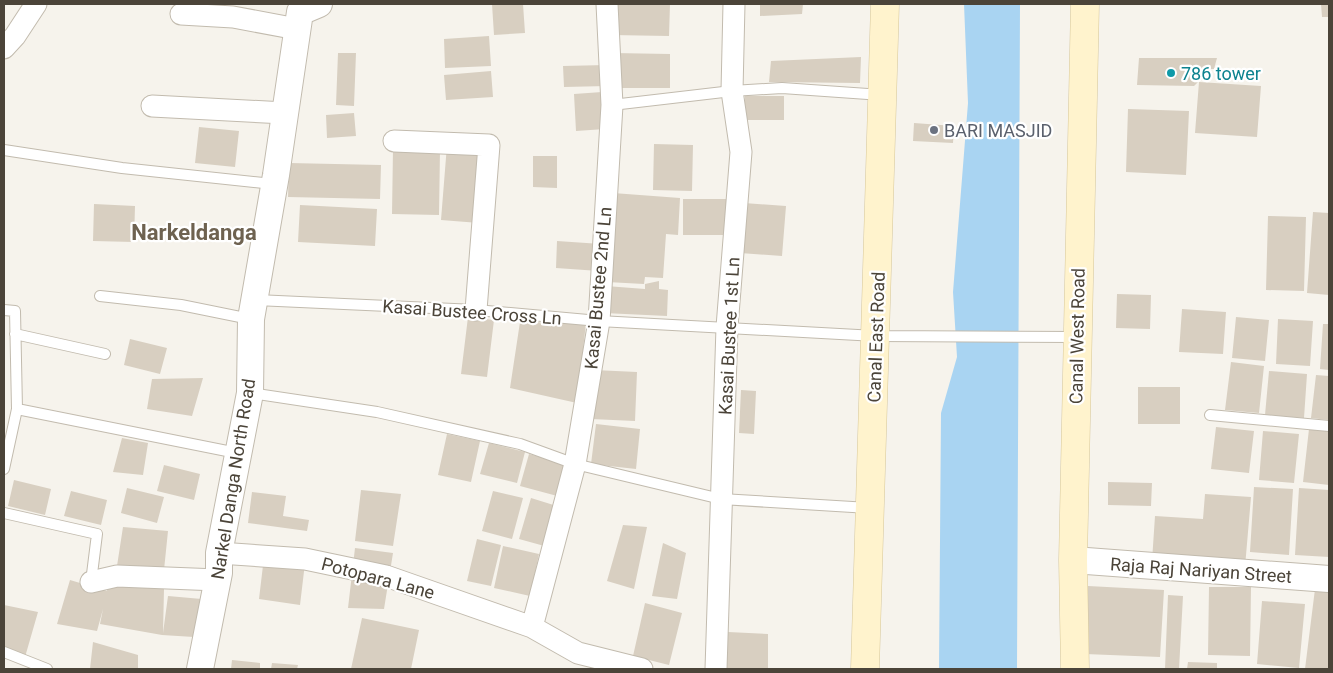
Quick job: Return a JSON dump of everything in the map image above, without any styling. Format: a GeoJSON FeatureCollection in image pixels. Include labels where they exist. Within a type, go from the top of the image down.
{"type":"FeatureCollection","features":[{"type":"Feature","properties":{"kind":"main road","name":"Canal East Road"},"geometry":{"type":"LineString","coordinates":[[865,669],[885,4]]}},
{"type":"Feature","properties":{"kind":"main road","name":"Canal West Road"},"geometry":{"type":"LineString","coordinates":[[1075,669],[1073,560],[1084,4]]}},
{"type":"Feature","properties":{"kind":"street"},"geometry":{"type":"LineString","coordinates":[[4,48],[15,36],[36,4]]}},
{"type":"Feature","properties":{"kind":"street","name":"Narkel Danga North Road"},"geometry":{"type":"LineString","coordinates":[[200,669],[218,580],[219,553],[250,393],[253,310],[300,12],[319,4]]}},
{"type":"Feature","properties":{"kind":"street","name":"Kasai Bustee 2nd Ln"},"geometry":{"type":"LineString","coordinates":[[532,627],[576,464],[598,321],[612,105],[606,4]]}},
{"type":"Feature","properties":{"kind":"street","name":"Kasai Bustee 1st Ln"},"geometry":{"type":"LineString","coordinates":[[716,669],[727,327],[742,152],[732,91],[734,4]]}},
{"type":"Feature","properties":{"kind":"street"},"geometry":{"type":"LineString","coordinates":[[181,14],[233,17],[297,29]]}},
{"type":"Feature","properties":{"kind":"street"},"geometry":{"type":"LineString","coordinates":[[152,106],[285,114]]}},
{"type":"Feature","properties":{"kind":"street"},"geometry":{"type":"LineString","coordinates":[[394,141],[489,145],[476,310]]}},
{"type":"Feature","properties":{"kind":"street","name":"Potopara Lane"},"geometry":{"type":"LineString","coordinates":[[219,553],[305,559],[386,576],[532,627],[578,653],[638,669]]}},
{"type":"Feature","properties":{"kind":"street","name":"Raja Raj Nariyan Street"},"geometry":{"type":"LineString","coordinates":[[1073,560],[1329,579]]}},
{"type":"Feature","properties":{"kind":"street"},"geometry":{"type":"LineString","coordinates":[[90,582],[117,576],[218,580]]}},
{"type":"Feature","properties":{"kind":"lane"},"geometry":{"type":"LineString","coordinates":[[612,105],[732,91],[782,88],[882,95]]}},
{"type":"Feature","properties":{"kind":"lane"},"geometry":{"type":"LineString","coordinates":[[4,150],[122,168],[274,184]]}},
{"type":"Feature","properties":{"kind":"lane","name":"Kasai Bustee Cross Ln"},"geometry":{"type":"LineString","coordinates":[[100,296],[253,310],[476,310],[598,321],[876,336],[1077,337]]}},
{"type":"Feature","properties":{"kind":"lane"},"geometry":{"type":"LineString","coordinates":[[4,310],[15,311],[17,409],[4,468]]}},
{"type":"Feature","properties":{"kind":"lane"},"geometry":{"type":"LineString","coordinates":[[15,334],[105,354]]}},
{"type":"Feature","properties":{"kind":"lane"},"geometry":{"type":"LineString","coordinates":[[250,393],[377,412],[520,444],[576,464],[721,499],[870,508]]}},
{"type":"Feature","properties":{"kind":"lane"},"geometry":{"type":"LineString","coordinates":[[17,409],[238,453]]}},
{"type":"Feature","properties":{"kind":"lane"},"geometry":{"type":"LineString","coordinates":[[1210,415],[1329,426]]}},
{"type":"Feature","properties":{"kind":"lane"},"geometry":{"type":"LineString","coordinates":[[4,513],[97,534],[90,582]]}},
{"type":"Feature","properties":{"kind":"lane"},"geometry":{"type":"LineString","coordinates":[[4,652],[47,669]]}},
{"type":"Feature","properties":{"kind":"water"},"geometry":{"type":"Polygon","coordinates":[[[964,4],[1020,4],[1017,669],[939,669],[941,413],[957,357],[953,292],[968,103],[964,4]]]}},
{"type":"Feature","properties":{"kind":"building"},"geometry":{"type":"Polygon","coordinates":[[[492,4],[523,4],[525,33],[494,35],[492,4]]]}},
{"type":"Feature","properties":{"kind":"building"},"geometry":{"type":"Polygon","coordinates":[[[611,4],[670,4],[669,36],[611,35],[611,4]]]}},
{"type":"Feature","properties":{"kind":"building"},"geometry":{"type":"Polygon","coordinates":[[[760,4],[803,4],[802,14],[760,16],[760,4]]]}},
{"type":"Feature","properties":{"kind":"building"},"geometry":{"type":"Polygon","coordinates":[[[1321,4],[1329,4],[1329,17],[1322,17],[1321,4]]]}},
{"type":"Feature","properties":{"kind":"building"},"geometry":{"type":"Polygon","coordinates":[[[489,36],[491,66],[445,68],[444,39],[489,36]]]}},
{"type":"Feature","properties":{"kind":"building"},"geometry":{"type":"Polygon","coordinates":[[[338,53],[356,53],[354,106],[336,105],[338,53]]]}},
{"type":"Feature","properties":{"kind":"building"},"geometry":{"type":"Polygon","coordinates":[[[613,53],[670,54],[670,88],[613,88],[613,53]]]}},
{"type":"Feature","properties":{"kind":"building"},"geometry":{"type":"Polygon","coordinates":[[[861,57],[860,83],[769,82],[771,61],[861,57]]]}},
{"type":"Feature","properties":{"kind":"building","name":"786 tower"},"geometry":{"type":"Polygon","coordinates":[[[1139,58],[1217,58],[1214,69],[1205,69],[1203,77],[1194,86],[1137,85],[1139,58]]]}},
{"type":"Feature","properties":{"kind":"building"},"geometry":{"type":"Polygon","coordinates":[[[606,65],[607,86],[564,87],[563,66],[606,65]]]}},
{"type":"Feature","properties":{"kind":"building"},"geometry":{"type":"Polygon","coordinates":[[[491,71],[493,97],[446,100],[444,75],[491,71]]]}},
{"type":"Feature","properties":{"kind":"building"},"geometry":{"type":"Polygon","coordinates":[[[1199,82],[1261,86],[1257,137],[1195,133],[1199,82]]]}},
{"type":"Feature","properties":{"kind":"building"},"geometry":{"type":"Polygon","coordinates":[[[602,92],[605,129],[576,131],[574,94],[602,92]]]}},
{"type":"Feature","properties":{"kind":"building"},"geometry":{"type":"Polygon","coordinates":[[[745,96],[784,96],[784,120],[745,120],[745,96]]]}},
{"type":"Feature","properties":{"kind":"building"},"geometry":{"type":"Polygon","coordinates":[[[1128,109],[1189,111],[1186,175],[1126,172],[1128,109]]]}},
{"type":"Feature","properties":{"kind":"building"},"geometry":{"type":"Polygon","coordinates":[[[354,113],[356,136],[327,138],[326,115],[354,113]]]}},
{"type":"Feature","properties":{"kind":"building","name":"BARI MASJID"},"geometry":{"type":"Polygon","coordinates":[[[914,123],[954,126],[953,143],[913,141],[914,123]]]}},
{"type":"Feature","properties":{"kind":"building"},"geometry":{"type":"Polygon","coordinates":[[[199,127],[239,131],[235,167],[195,163],[199,127]]]}},
{"type":"Feature","properties":{"kind":"building"},"geometry":{"type":"Polygon","coordinates":[[[654,144],[693,145],[692,191],[653,190],[654,144]]]}},
{"type":"Feature","properties":{"kind":"building"},"geometry":{"type":"Polygon","coordinates":[[[447,145],[485,147],[479,223],[441,220],[447,145]]]}},
{"type":"Feature","properties":{"kind":"building"},"geometry":{"type":"Polygon","coordinates":[[[393,149],[440,150],[439,215],[392,214],[393,149]]]}},
{"type":"Feature","properties":{"kind":"building"},"geometry":{"type":"Polygon","coordinates":[[[533,156],[557,156],[557,188],[533,187],[533,156]]]}},
{"type":"Feature","properties":{"kind":"building"},"geometry":{"type":"Polygon","coordinates":[[[289,163],[381,165],[380,199],[288,197],[289,163]]]}},
{"type":"Feature","properties":{"kind":"building"},"geometry":{"type":"Polygon","coordinates":[[[613,193],[680,198],[678,235],[666,234],[663,278],[645,277],[644,284],[607,282],[613,193]]]}},
{"type":"Feature","properties":{"kind":"building"},"geometry":{"type":"Polygon","coordinates":[[[683,199],[728,199],[728,235],[683,235],[683,199]]]}},
{"type":"Feature","properties":{"kind":"building"},"geometry":{"type":"Polygon","coordinates":[[[744,203],[786,206],[782,256],[740,253],[744,203]]]}},
{"type":"Feature","properties":{"kind":"building"},"geometry":{"type":"Polygon","coordinates":[[[94,204],[135,206],[134,242],[93,241],[94,204]]]}},
{"type":"Feature","properties":{"kind":"building"},"geometry":{"type":"Polygon","coordinates":[[[300,205],[377,209],[375,246],[298,242],[300,205]]]}},
{"type":"Feature","properties":{"kind":"building"},"geometry":{"type":"Polygon","coordinates":[[[1313,212],[1329,213],[1329,295],[1307,293],[1313,212]]]}},
{"type":"Feature","properties":{"kind":"building"},"geometry":{"type":"Polygon","coordinates":[[[1268,216],[1306,217],[1304,291],[1266,290],[1268,216]]]}},
{"type":"Feature","properties":{"kind":"building"},"geometry":{"type":"Polygon","coordinates":[[[557,241],[601,244],[599,271],[556,268],[557,241]]]}},
{"type":"Feature","properties":{"kind":"building"},"geometry":{"type":"Polygon","coordinates":[[[659,281],[659,289],[668,290],[667,316],[604,313],[606,286],[645,289],[645,284],[659,281]]]}},
{"type":"Feature","properties":{"kind":"building"},"geometry":{"type":"Polygon","coordinates":[[[1117,294],[1151,295],[1150,329],[1116,328],[1117,294]]]}},
{"type":"Feature","properties":{"kind":"building"},"geometry":{"type":"Polygon","coordinates":[[[1182,309],[1226,312],[1223,354],[1179,352],[1182,309]]]}},
{"type":"Feature","properties":{"kind":"building"},"geometry":{"type":"Polygon","coordinates":[[[468,317],[494,320],[487,377],[461,374],[468,317]]]}},
{"type":"Feature","properties":{"kind":"building"},"geometry":{"type":"Polygon","coordinates":[[[1236,317],[1269,320],[1265,361],[1232,358],[1236,317]]]}},
{"type":"Feature","properties":{"kind":"building"},"geometry":{"type":"Polygon","coordinates":[[[1278,319],[1313,321],[1310,366],[1276,364],[1278,319]]]}},
{"type":"Feature","properties":{"kind":"building"},"geometry":{"type":"Polygon","coordinates":[[[520,322],[586,323],[577,403],[510,388],[520,322]]]}},
{"type":"Feature","properties":{"kind":"building"},"geometry":{"type":"Polygon","coordinates":[[[1323,324],[1329,324],[1329,370],[1320,369],[1323,324]]]}},
{"type":"Feature","properties":{"kind":"building"},"geometry":{"type":"Polygon","coordinates":[[[130,339],[167,348],[160,374],[124,365],[130,339]]]}},
{"type":"Feature","properties":{"kind":"building"},"geometry":{"type":"Polygon","coordinates":[[[1231,362],[1264,366],[1259,413],[1225,410],[1231,362]]]}},
{"type":"Feature","properties":{"kind":"building"},"geometry":{"type":"Polygon","coordinates":[[[594,370],[637,372],[635,421],[591,419],[594,370]]]}},
{"type":"Feature","properties":{"kind":"building"},"geometry":{"type":"Polygon","coordinates":[[[1269,371],[1307,374],[1304,418],[1265,415],[1269,371]]]}},
{"type":"Feature","properties":{"kind":"building"},"geometry":{"type":"Polygon","coordinates":[[[1316,375],[1329,376],[1329,420],[1311,418],[1316,375]]]}},
{"type":"Feature","properties":{"kind":"building"},"geometry":{"type":"Polygon","coordinates":[[[203,378],[192,416],[147,409],[152,379],[203,378]]]}},
{"type":"Feature","properties":{"kind":"building"},"geometry":{"type":"Polygon","coordinates":[[[1138,387],[1180,387],[1180,424],[1138,424],[1138,387]]]}},
{"type":"Feature","properties":{"kind":"building"},"geometry":{"type":"Polygon","coordinates":[[[741,390],[756,391],[754,434],[739,433],[741,390]]]}},
{"type":"Feature","properties":{"kind":"building"},"geometry":{"type":"Polygon","coordinates":[[[596,424],[640,429],[636,469],[591,464],[596,424]]]}},
{"type":"Feature","properties":{"kind":"building"},"geometry":{"type":"Polygon","coordinates":[[[1216,427],[1254,431],[1249,473],[1211,469],[1216,427]]]}},
{"type":"Feature","properties":{"kind":"building"},"geometry":{"type":"Polygon","coordinates":[[[1309,429],[1329,431],[1329,485],[1303,482],[1309,429]]]}},
{"type":"Feature","properties":{"kind":"building"},"geometry":{"type":"Polygon","coordinates":[[[1263,431],[1299,434],[1294,483],[1259,480],[1263,431]]]}},
{"type":"Feature","properties":{"kind":"building"},"geometry":{"type":"Polygon","coordinates":[[[447,434],[480,441],[471,482],[438,475],[447,434]]]}},
{"type":"Feature","properties":{"kind":"building"},"geometry":{"type":"Polygon","coordinates":[[[122,438],[148,443],[143,475],[113,472],[122,438]]]}},
{"type":"Feature","properties":{"kind":"building"},"geometry":{"type":"Polygon","coordinates":[[[489,443],[525,452],[517,483],[480,474],[489,443]]]}},
{"type":"Feature","properties":{"kind":"building"},"geometry":{"type":"Polygon","coordinates":[[[529,454],[570,465],[561,497],[520,486],[529,454]]]}},
{"type":"Feature","properties":{"kind":"building"},"geometry":{"type":"Polygon","coordinates":[[[164,465],[200,474],[194,500],[157,491],[164,465]]]}},
{"type":"Feature","properties":{"kind":"building"},"geometry":{"type":"Polygon","coordinates":[[[14,480],[51,489],[45,515],[8,506],[14,480]]]}},
{"type":"Feature","properties":{"kind":"building"},"geometry":{"type":"Polygon","coordinates":[[[1108,482],[1152,483],[1151,506],[1108,505],[1108,482]]]}},
{"type":"Feature","properties":{"kind":"building"},"geometry":{"type":"Polygon","coordinates":[[[1254,487],[1293,489],[1289,555],[1250,552],[1254,487]]]}},
{"type":"Feature","properties":{"kind":"building"},"geometry":{"type":"Polygon","coordinates":[[[127,488],[164,497],[157,523],[121,513],[127,488]]]}},
{"type":"Feature","properties":{"kind":"building"},"geometry":{"type":"Polygon","coordinates":[[[1299,488],[1329,490],[1329,557],[1295,555],[1299,488]]]}},
{"type":"Feature","properties":{"kind":"building"},"geometry":{"type":"Polygon","coordinates":[[[361,490],[401,494],[393,546],[355,541],[361,490]]]}},
{"type":"Feature","properties":{"kind":"building"},"geometry":{"type":"Polygon","coordinates":[[[71,491],[107,500],[101,525],[64,516],[71,491]]]}},
{"type":"Feature","properties":{"kind":"building"},"geometry":{"type":"Polygon","coordinates":[[[493,491],[523,498],[512,539],[482,531],[493,491]]]}},
{"type":"Feature","properties":{"kind":"building"},"geometry":{"type":"Polygon","coordinates":[[[252,492],[286,496],[283,516],[309,520],[307,531],[248,523],[252,492]]]}},
{"type":"Feature","properties":{"kind":"building"},"geometry":{"type":"Polygon","coordinates":[[[1205,494],[1251,497],[1245,567],[1152,561],[1155,516],[1203,519],[1205,494]]]}},
{"type":"Feature","properties":{"kind":"building"},"geometry":{"type":"Polygon","coordinates":[[[531,498],[560,507],[548,547],[519,539],[531,498]]]}},
{"type":"Feature","properties":{"kind":"building"},"geometry":{"type":"Polygon","coordinates":[[[623,525],[647,527],[634,589],[607,581],[623,525]]]}},
{"type":"Feature","properties":{"kind":"building"},"geometry":{"type":"Polygon","coordinates":[[[123,527],[168,531],[164,570],[117,566],[123,527]]]}},
{"type":"Feature","properties":{"kind":"building"},"geometry":{"type":"Polygon","coordinates":[[[477,539],[501,545],[491,586],[467,581],[477,539]]]}},
{"type":"Feature","properties":{"kind":"building"},"geometry":{"type":"Polygon","coordinates":[[[663,543],[686,553],[677,599],[652,596],[663,543]]]}},
{"type":"Feature","properties":{"kind":"building"},"geometry":{"type":"Polygon","coordinates":[[[503,546],[539,554],[530,596],[494,588],[503,546]]]}},
{"type":"Feature","properties":{"kind":"building"},"geometry":{"type":"Polygon","coordinates":[[[355,548],[393,553],[384,609],[348,608],[355,548]]]}},
{"type":"Feature","properties":{"kind":"building"},"geometry":{"type":"Polygon","coordinates":[[[264,557],[305,563],[300,605],[259,599],[264,557]]]}},
{"type":"Feature","properties":{"kind":"building"},"geometry":{"type":"Polygon","coordinates":[[[70,580],[107,591],[108,585],[164,589],[163,633],[168,596],[213,600],[210,638],[162,635],[100,624],[103,609],[97,631],[57,624],[70,580]]]}},
{"type":"Feature","properties":{"kind":"building"},"geometry":{"type":"Polygon","coordinates":[[[1088,586],[1164,590],[1160,657],[1085,654],[1088,586]]]}},
{"type":"Feature","properties":{"kind":"building"},"geometry":{"type":"Polygon","coordinates":[[[1209,587],[1251,587],[1250,656],[1208,655],[1209,587]]]}},
{"type":"Feature","properties":{"kind":"building"},"geometry":{"type":"Polygon","coordinates":[[[1315,589],[1329,591],[1329,669],[1305,669],[1315,589]]]}},
{"type":"Feature","properties":{"kind":"building"},"geometry":{"type":"Polygon","coordinates":[[[1168,595],[1183,596],[1179,669],[1165,669],[1168,595]]]}},
{"type":"Feature","properties":{"kind":"building"},"geometry":{"type":"Polygon","coordinates":[[[1262,601],[1305,604],[1299,668],[1257,664],[1262,601]]]}},
{"type":"Feature","properties":{"kind":"building"},"geometry":{"type":"Polygon","coordinates":[[[645,603],[682,613],[669,665],[633,656],[645,603]]]}},
{"type":"Feature","properties":{"kind":"building"},"geometry":{"type":"Polygon","coordinates":[[[4,605],[38,612],[23,664],[4,658],[4,605]]]}},
{"type":"Feature","properties":{"kind":"building"},"geometry":{"type":"Polygon","coordinates":[[[362,618],[419,630],[411,669],[351,669],[362,618]]]}},
{"type":"Feature","properties":{"kind":"building"},"geometry":{"type":"Polygon","coordinates":[[[728,632],[768,634],[768,669],[724,669],[728,632]]]}},
{"type":"Feature","properties":{"kind":"building"},"geometry":{"type":"Polygon","coordinates":[[[93,642],[138,655],[138,669],[90,669],[93,642]]]}},
{"type":"Feature","properties":{"kind":"building"},"geometry":{"type":"Polygon","coordinates":[[[232,660],[260,663],[260,669],[231,669],[232,660]]]}},
{"type":"Feature","properties":{"kind":"building"},"geometry":{"type":"Polygon","coordinates":[[[1188,662],[1217,663],[1217,669],[1187,669],[1188,662]]]}},
{"type":"Feature","properties":{"kind":"building"},"geometry":{"type":"Polygon","coordinates":[[[272,663],[298,665],[297,669],[271,669],[272,663]]]}},
{"type":"Feature","properties":{"kind":"place","name":"786 tower"},"geometry":{"type":"Point","coordinates":[1171,73]}},
{"type":"Feature","properties":{"kind":"place","name":"BARI MASJID"},"geometry":{"type":"Point","coordinates":[934,130]}},
{"type":"Feature","properties":{"kind":"district","name":"Narkeldanga"},"geometry":{"type":"Point","coordinates":[194,232]}}]}
